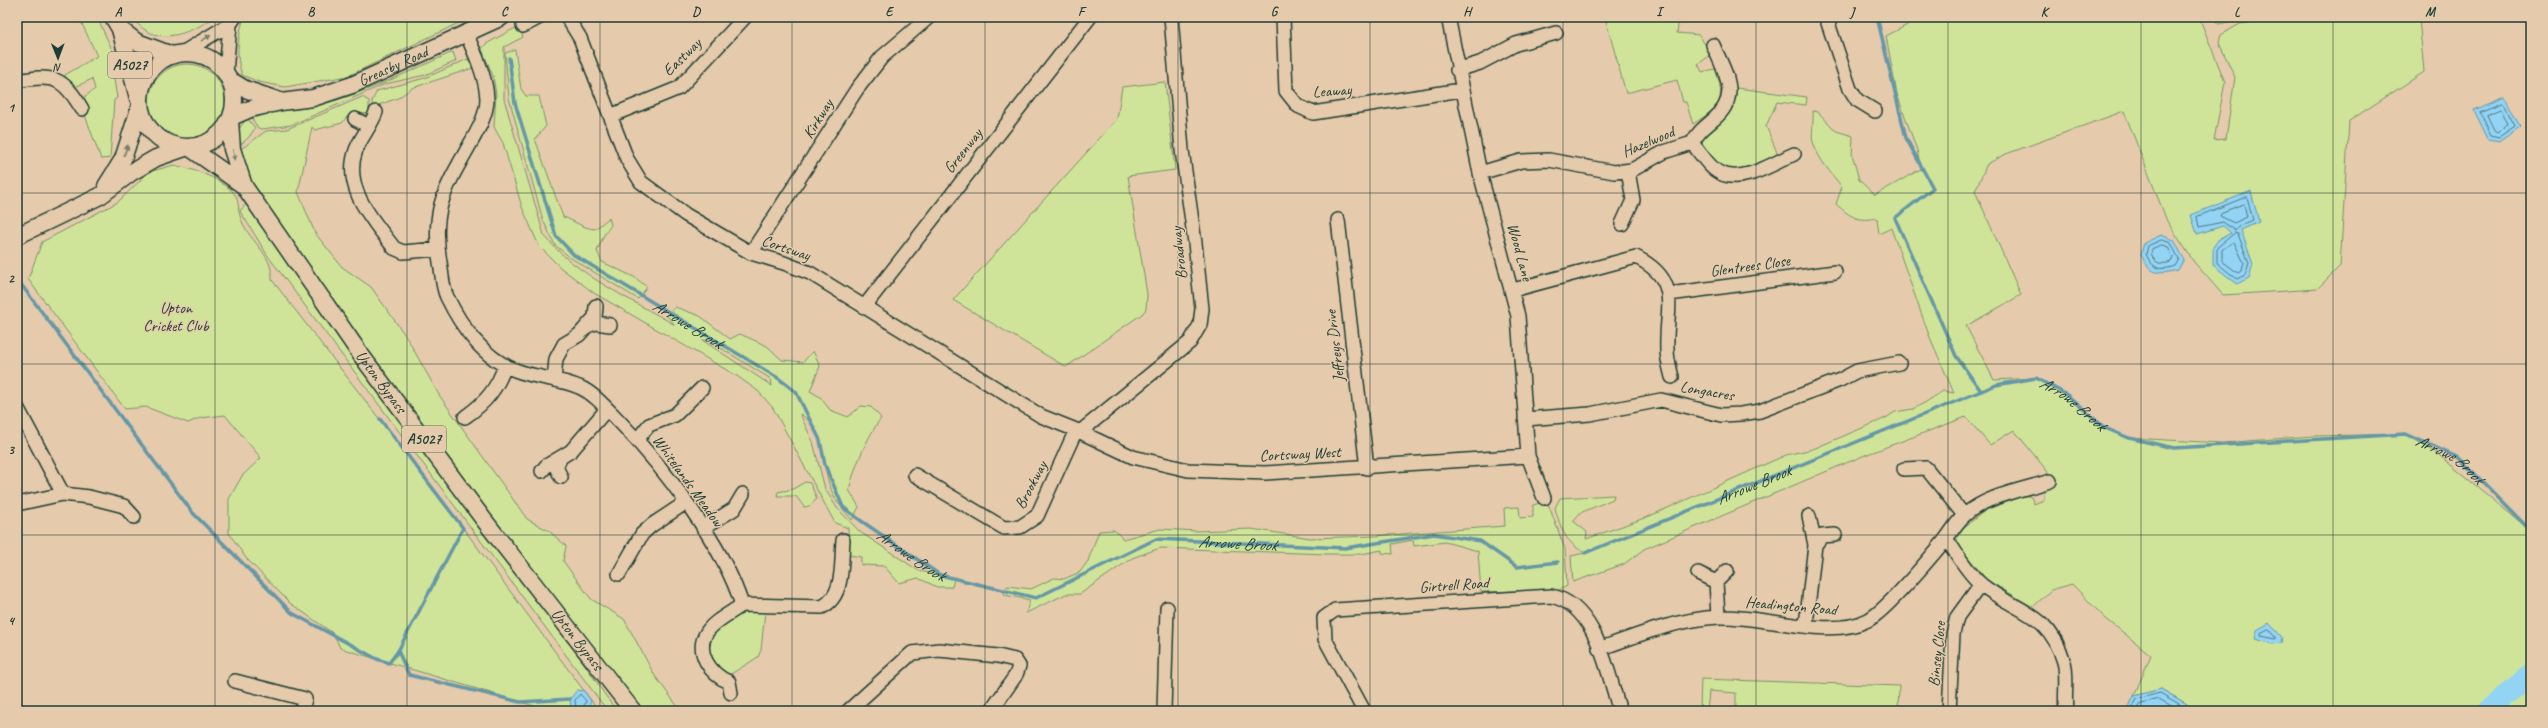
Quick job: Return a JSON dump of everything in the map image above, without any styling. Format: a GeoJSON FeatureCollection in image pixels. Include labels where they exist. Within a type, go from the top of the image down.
{"type":"FeatureCollection","features":[{"type":"Feature","properties":{"kind":"main road","name":"Greasby Road"},"geometry":{"type":"LineString","coordinates":[[231,119],[250,109],[281,102],[313,98],[352,85],[502,17]]}},
{"type":"Feature","properties":{"kind":"main road"},"geometry":{"type":"LineString","coordinates":[[18,232],[100,196],[132,172],[156,158],[213,140],[231,119],[235,98],[228,77],[206,57],[177,54],[137,42],[116,23]]}},
{"type":"Feature","properties":{"kind":"main road","name":"A5027"},"geometry":{"type":"LineString","coordinates":[[116,23],[139,104]]}},
{"type":"Feature","properties":{"kind":"main road"},"geometry":{"type":"LineString","coordinates":[[100,196],[123,160],[139,104],[141,87],[148,73],[158,62],[177,54]]}},
{"type":"Feature","properties":{"kind":"main road","name":"Greasby Road"},"geometry":{"type":"LineString","coordinates":[[228,77],[245,89],[281,102]]}},
{"type":"Feature","properties":{"kind":"main road"},"geometry":{"type":"LineString","coordinates":[[139,104],[143,119],[150,130],[160,140],[187,148]]}},
{"type":"Feature","properties":{"kind":"main road","name":"Upton Bypass"},"geometry":{"type":"LineString","coordinates":[[231,119],[232,149],[244,186],[366,361],[484,520],[633,711]]}},
{"type":"Feature","properties":{"kind":"main road","name":"Upton Bypass"},"geometry":{"type":"LineString","coordinates":[[187,148],[244,186]]}},
{"type":"Feature","properties":{"kind":"main road","name":"Upton Bypass"},"geometry":{"type":"LineString","coordinates":[[613,685],[629,711]]}},
{"type":"Feature","properties":{"kind":"street"},"geometry":{"type":"LineString","coordinates":[[524,26],[540,17]]}},
{"type":"Feature","properties":{"kind":"street","name":"Cortsway"},"geometry":{"type":"LineString","coordinates":[[567,17],[580,38],[627,159],[641,182],[686,215],[751,254],[784,263],[810,273],[1010,399],[1041,416],[1078,431]]}},
{"type":"Feature","properties":{"kind":"street","name":"Eastway"},"geometry":{"type":"LineString","coordinates":[[610,116],[679,88],[745,17]]}},
{"type":"Feature","properties":{"kind":"street","name":"Kirkway"},"geometry":{"type":"LineString","coordinates":[[751,254],[857,89],[882,57],[929,17]]}},
{"type":"Feature","properties":{"kind":"street","name":"Greenway"},"geometry":{"type":"LineString","coordinates":[[864,307],[1090,17]]}},
{"type":"Feature","properties":{"kind":"street","name":"Broadway"},"geometry":{"type":"LineString","coordinates":[[1078,431],[1190,342],[1200,326],[1202,309],[1195,243],[1182,150],[1171,17]]}},
{"type":"Feature","properties":{"kind":"street","name":"Leaway"},"geometry":{"type":"LineString","coordinates":[[1283,17],[1286,91],[1298,106],[1313,113],[1461,90]]}},
{"type":"Feature","properties":{"kind":"street","name":"Wood Lane"},"geometry":{"type":"LineString","coordinates":[[1448,17],[1461,90],[1480,173],[1513,290],[1518,316],[1528,456],[1544,498]]}},
{"type":"Feature","properties":{"kind":"street"},"geometry":{"type":"LineString","coordinates":[[1826,17],[1850,89],[1857,100],[1875,111]]}},
{"type":"Feature","properties":{"kind":"street"},"geometry":{"type":"LineString","coordinates":[[177,54],[232,21]]}},
{"type":"Feature","properties":{"kind":"street"},"geometry":{"type":"LineString","coordinates":[[228,77],[232,21]]}},
{"type":"Feature","properties":{"kind":"street","name":"Whitelands Meadow"},"geometry":{"type":"LineString","coordinates":[[466,33],[483,74],[487,100],[480,126],[449,181],[437,215],[438,249],[446,296],[469,333],[490,355],[514,370],[579,387],[607,408],[656,460],[703,528],[737,588],[742,605]]}},
{"type":"Feature","properties":{"kind":"street"},"geometry":{"type":"LineString","coordinates":[[1457,70],[1480,64],[1516,44],[1556,33]]}},
{"type":"Feature","properties":{"kind":"street","name":"Hazelwood"},"geometry":{"type":"LineString","coordinates":[[1480,173],[1521,161],[1549,160],[1614,172],[1628,171],[1664,152],[1692,143],[1700,130],[1725,108],[1730,95],[1730,85],[1713,45]]}},
{"type":"Feature","properties":{"kind":"street"},"geometry":{"type":"LineString","coordinates":[[17,81],[44,76],[53,77],[66,85],[82,109]]}},
{"type":"Feature","properties":{"kind":"street"},"geometry":{"type":"LineString","coordinates":[[376,112],[370,126],[356,150],[353,164],[352,178],[359,197],[394,248],[403,252],[438,249]]}},
{"type":"Feature","properties":{"kind":"street"},"geometry":{"type":"LineString","coordinates":[[355,119],[370,126]]}},
{"type":"Feature","properties":{"kind":"street"},"geometry":{"type":"LineString","coordinates":[[1692,143],[1719,173],[1732,176],[1745,176],[1794,154]]}},
{"type":"Feature","properties":{"kind":"street"},"geometry":{"type":"LineString","coordinates":[[1622,224],[1633,200],[1628,171]]}},
{"type":"Feature","properties":{"kind":"street","name":"Jeffreys Drive"},"geometry":{"type":"LineString","coordinates":[[1338,220],[1367,468]]}},
{"type":"Feature","properties":{"kind":"street"},"geometry":{"type":"LineString","coordinates":[[1513,290],[1636,258],[1657,271],[1669,294],[1667,351],[1672,378]]}},
{"type":"Feature","properties":{"kind":"street","name":"Glentrees Close"},"geometry":{"type":"LineString","coordinates":[[1669,294],[1835,272]]}},
{"type":"Feature","properties":{"kind":"street"},"geometry":{"type":"LineString","coordinates":[[554,380],[556,359],[562,347],[596,317],[596,306]]}},
{"type":"Feature","properties":{"kind":"street"},"geometry":{"type":"LineString","coordinates":[[587,326],[596,323],[610,325]]}},
{"type":"Feature","properties":{"kind":"street","name":"Longacres"},"geometry":{"type":"LineString","coordinates":[[1525,419],[1590,414],[1661,400],[1722,415],[1741,414],[1760,411],[1857,372],[1899,363]]}},
{"type":"Feature","properties":{"kind":"street"},"geometry":{"type":"LineString","coordinates":[[465,416],[486,400],[500,381],[505,365]]}},
{"type":"Feature","properties":{"kind":"street"},"geometry":{"type":"LineString","coordinates":[[637,440],[649,425],[675,415],[702,388]]}},
{"type":"Feature","properties":{"kind":"street"},"geometry":{"type":"LineString","coordinates":[[17,407],[63,494]]}},
{"type":"Feature","properties":{"kind":"street"},"geometry":{"type":"LineString","coordinates":[[542,472],[546,466],[560,459],[571,451],[607,408]]}},
{"type":"Feature","properties":{"kind":"street","name":"Cortsway West"},"geometry":{"type":"LineString","coordinates":[[1078,431],[1133,457],[1188,470],[1265,473],[1367,468],[1528,456]]}},
{"type":"Feature","properties":{"kind":"street","name":"Brookway"},"geometry":{"type":"LineString","coordinates":[[914,476],[1004,528],[1020,527],[1038,516],[1078,431]]}},
{"type":"Feature","properties":{"kind":"street"},"geometry":{"type":"LineString","coordinates":[[560,459],[556,467],[561,477]]}},
{"type":"Feature","properties":{"kind":"street"},"geometry":{"type":"LineString","coordinates":[[1904,469],[1926,468],[1964,515]]}},
{"type":"Feature","properties":{"kind":"street","name":"Headington Road"},"geometry":{"type":"LineString","coordinates":[[1599,649],[1677,623],[1718,617],[1827,628],[1849,627],[1869,620],[1885,606],[1946,539],[1964,515],[1977,505],[2050,481]]}},
{"type":"Feature","properties":{"kind":"street"},"geometry":{"type":"LineString","coordinates":[[17,504],[63,494],[89,497],[124,506],[134,517]]}},
{"type":"Feature","properties":{"kind":"street"},"geometry":{"type":"LineString","coordinates":[[703,528],[734,509],[743,494]]}},
{"type":"Feature","properties":{"kind":"street"},"geometry":{"type":"LineString","coordinates":[[619,574],[642,534],[652,525],[685,503]]}},
{"type":"Feature","properties":{"kind":"street"},"geometry":{"type":"LineString","coordinates":[[1806,625],[1815,544],[1808,516]]}},
{"type":"Feature","properties":{"kind":"street"},"geometry":{"type":"LineString","coordinates":[[1815,544],[1822,536],[1835,535]]}},
{"type":"Feature","properties":{"kind":"street"},"geometry":{"type":"LineString","coordinates":[[1946,539],[1981,584],[2005,600],[2030,612],[2052,635],[2064,663],[2064,709]]}},
{"type":"Feature","properties":{"kind":"street"},"geometry":{"type":"LineString","coordinates":[[731,693],[729,682],[719,678],[706,662],[703,652],[707,632],[742,605],[822,607],[829,604],[839,587],[843,540]]}},
{"type":"Feature","properties":{"kind":"street"},"geometry":{"type":"LineString","coordinates":[[1718,617],[1716,582],[1727,571]]}},
{"type":"Feature","properties":{"kind":"street"},"geometry":{"type":"LineString","coordinates":[[1698,573],[1716,582]]}},
{"type":"Feature","properties":{"kind":"street","name":"Binsey Close"},"geometry":{"type":"LineString","coordinates":[[1949,711],[1953,634],[1957,617],[1981,584]]}},
{"type":"Feature","properties":{"kind":"street","name":"Girtrell Road"},"geometry":{"type":"LineString","coordinates":[[1364,711],[1324,639],[1324,618],[1335,610],[1551,596],[1563,598],[1582,612],[1589,624],[1599,649],[1620,711]]}},
{"type":"Feature","properties":{"kind":"street"},"geometry":{"type":"LineString","coordinates":[[1164,711],[1167,608]]}},
{"type":"Feature","properties":{"kind":"street"},"geometry":{"type":"LineString","coordinates":[[848,711],[912,653],[939,650],[998,656],[1014,660],[1019,666],[1016,674],[991,711]]}},
{"type":"Feature","properties":{"kind":"street"},"geometry":{"type":"LineString","coordinates":[[235,681],[305,699],[302,711]]}},
{"type":"Feature","properties":{"kind":"green space"},"geometry":{"type":"Polygon","coordinates":[[[79,17],[97,17],[114,54],[110,55],[117,98],[114,100],[110,158],[101,159],[81,104],[83,98],[95,89],[92,79],[75,87],[67,81],[65,75],[97,56],[79,17]]]}},
{"type":"Feature","properties":{"kind":"green space"},"geometry":{"type":"Polygon","coordinates":[[[132,17],[215,17],[194,29],[183,33],[161,36],[151,33],[141,27],[132,17]]]}},
{"type":"Feature","properties":{"kind":"green space"},"geometry":{"type":"Polygon","coordinates":[[[244,17],[471,17],[348,76],[285,87],[259,82],[242,75],[238,46],[244,17]]]}},
{"type":"Feature","properties":{"kind":"green space"},"geometry":{"type":"Polygon","coordinates":[[[1605,17],[1679,17],[1677,33],[1699,35],[1709,51],[1708,57],[1698,64],[1702,72],[1715,69],[1719,80],[1720,96],[1715,108],[1693,124],[1686,102],[1683,102],[1677,80],[1626,93],[1605,17]]]}},
{"type":"Feature","properties":{"kind":"green space"},"geometry":{"type":"Polygon","coordinates":[[[1923,17],[2199,17],[2225,82],[2214,140],[2226,139],[2235,77],[2219,43],[2221,35],[2240,24],[2275,19],[2378,21],[2419,19],[2424,72],[2349,121],[2340,266],[2317,289],[2223,295],[2194,262],[2167,221],[2124,111],[2006,154],[1987,164],[1975,191],[2021,295],[1966,326],[1994,380],[2036,378],[2067,395],[2105,428],[2129,438],[2222,443],[2314,436],[2406,434],[2435,452],[2531,531],[2531,711],[2184,711],[2187,704],[2161,689],[2134,696],[2151,655],[2104,617],[2072,584],[2051,590],[2033,607],[1987,580],[1958,545],[1957,537],[1963,528],[1986,510],[2024,495],[2031,497],[2034,504],[2044,500],[2044,493],[2056,482],[2014,430],[1990,445],[1966,417],[1865,455],[1644,549],[1624,564],[1573,582],[1571,556],[1585,553],[1578,549],[1568,539],[1562,529],[1555,508],[1560,498],[1614,495],[1613,499],[1580,513],[1573,521],[1587,532],[1586,539],[1650,516],[1786,455],[1813,449],[1886,418],[1895,412],[1913,409],[1943,391],[1954,393],[1929,335],[1891,228],[1879,234],[1877,218],[1859,219],[1850,215],[1836,204],[1842,187],[1821,160],[1812,140],[1813,111],[1818,112],[1836,131],[1853,136],[1852,154],[1859,180],[1875,195],[1921,169],[1917,150],[1897,94],[1886,36],[1923,17]]]}},
{"type":"Feature","properties":{"kind":"green space"},"geometry":{"type":"Polygon","coordinates":[[[2213,17],[2255,17],[2218,24],[2213,17]]]}},
{"type":"Feature","properties":{"kind":"green space"},"geometry":{"type":"Polygon","coordinates":[[[519,26],[523,37],[504,47],[504,99],[544,235],[556,249],[587,274],[675,325],[667,316],[675,307],[700,316],[730,339],[740,334],[767,346],[782,360],[803,362],[813,351],[820,366],[810,391],[820,397],[830,410],[848,417],[861,406],[871,407],[881,418],[866,444],[851,481],[849,490],[859,507],[852,520],[835,498],[828,479],[819,438],[808,421],[800,414],[813,442],[825,489],[837,508],[860,532],[919,571],[954,578],[952,587],[937,587],[918,578],[899,583],[884,566],[861,565],[861,557],[849,555],[848,528],[835,523],[773,408],[758,391],[737,376],[594,293],[561,268],[539,246],[522,207],[503,143],[494,127],[496,94],[493,76],[482,49],[486,44],[519,26]],[[702,340],[772,386],[771,379],[708,340],[702,340]]]}},
{"type":"Feature","properties":{"kind":"green space"},"geometry":{"type":"Polygon","coordinates":[[[515,50],[521,89],[526,96],[539,96],[546,126],[535,139],[563,217],[582,226],[595,229],[609,218],[611,225],[604,235],[597,251],[602,262],[634,277],[647,287],[638,299],[571,258],[555,245],[543,220],[509,98],[505,53],[515,50]]]}},
{"type":"Feature","properties":{"kind":"green space"},"geometry":{"type":"Polygon","coordinates":[[[453,52],[456,61],[425,75],[385,84],[291,125],[262,129],[258,128],[251,117],[259,114],[311,107],[337,100],[388,81],[453,52]]]}},
{"type":"Feature","properties":{"kind":"green space"},"geometry":{"type":"Polygon","coordinates":[[[468,59],[473,68],[412,88],[398,98],[373,107],[372,101],[377,91],[425,78],[468,59]]]}},
{"type":"Feature","properties":{"kind":"green space"},"geometry":{"type":"Polygon","coordinates":[[[179,64],[195,64],[208,70],[219,81],[225,94],[223,117],[208,134],[195,140],[179,140],[166,134],[151,117],[149,110],[149,94],[155,81],[172,66],[179,64]]]}},
{"type":"Feature","properties":{"kind":"green space"},"geometry":{"type":"Polygon","coordinates":[[[1165,82],[1175,170],[1128,176],[1147,294],[1146,309],[1142,314],[1066,367],[953,300],[1117,119],[1122,87],[1165,82]]]}},
{"type":"Feature","properties":{"kind":"green space"},"geometry":{"type":"Polygon","coordinates":[[[1736,88],[1807,97],[1806,105],[1777,102],[1766,126],[1778,155],[1749,168],[1735,171],[1719,166],[1700,145],[1701,139],[1719,123],[1729,111],[1733,104],[1736,88]]]}},
{"type":"Feature","properties":{"kind":"green space"},"geometry":{"type":"Polygon","coordinates":[[[362,97],[369,101],[369,112],[367,114],[351,112],[342,123],[315,130],[312,127],[298,192],[315,233],[342,267],[371,287],[407,338],[439,395],[527,519],[549,531],[566,546],[563,561],[591,599],[624,619],[655,676],[681,711],[641,711],[438,446],[362,342],[250,180],[237,152],[266,131],[287,129],[362,97]]]}},
{"type":"Feature","properties":{"kind":"green space"},"geometry":{"type":"Polygon","coordinates":[[[247,118],[255,128],[249,137],[239,146],[236,133],[247,118]]]}},
{"type":"Feature","properties":{"kind":"green space","name":"Upton Cricket Club"},"geometry":{"type":"Polygon","coordinates":[[[174,165],[197,171],[219,181],[235,194],[243,225],[264,254],[271,270],[272,280],[449,509],[599,711],[551,711],[340,648],[334,634],[290,603],[246,558],[229,533],[229,499],[242,476],[261,458],[225,415],[200,418],[188,423],[146,407],[125,409],[28,279],[42,242],[118,202],[149,172],[174,165]]]}},
{"type":"Feature","properties":{"kind":"green space"},"geometry":{"type":"Polygon","coordinates":[[[246,204],[479,524],[585,665],[616,711],[608,711],[601,702],[268,256],[240,211],[246,204]]]}},
{"type":"Feature","properties":{"kind":"green space"},"geometry":{"type":"Polygon","coordinates":[[[805,482],[810,483],[817,499],[809,506],[804,507],[796,496],[777,496],[778,492],[793,489],[805,482]]]}},
{"type":"Feature","properties":{"kind":"green space"},"geometry":{"type":"Polygon","coordinates":[[[1547,501],[1565,549],[1567,586],[1559,590],[1481,592],[1478,551],[1445,542],[1414,546],[1413,540],[1392,544],[1393,554],[1382,553],[1382,550],[1361,554],[1327,554],[1160,548],[1132,558],[1080,594],[1066,594],[1026,613],[1030,600],[1005,595],[1003,590],[1008,586],[1031,589],[1054,578],[1064,579],[1080,572],[1088,561],[1099,531],[1114,530],[1123,539],[1160,529],[1197,531],[1251,529],[1310,538],[1374,536],[1505,526],[1504,508],[1519,507],[1520,518],[1533,517],[1533,505],[1547,501]]]}},
{"type":"Feature","properties":{"kind":"green space"},"geometry":{"type":"Polygon","coordinates":[[[746,610],[765,611],[761,650],[758,657],[731,674],[720,675],[708,652],[710,638],[726,621],[746,610]]]}},
{"type":"Feature","properties":{"kind":"green space"},"geometry":{"type":"Polygon","coordinates":[[[1701,679],[1899,686],[1898,711],[1736,711],[1736,693],[1709,691],[1707,711],[1700,711],[1701,679]]]}},
{"type":"Feature","properties":{"kind":"water"},"geometry":{"type":"Polygon","coordinates":[[[2505,97],[2520,127],[2500,141],[2488,139],[2474,110],[2505,97]]]}},
{"type":"Feature","properties":{"kind":"water"},"geometry":{"type":"Polygon","coordinates":[[[2251,191],[2259,222],[2241,230],[2253,264],[2249,278],[2237,284],[2213,265],[2213,247],[2218,240],[2231,233],[2223,226],[2197,234],[2191,215],[2251,191]]]}},
{"type":"Feature","properties":{"kind":"water"},"geometry":{"type":"Polygon","coordinates":[[[2161,235],[2174,240],[2184,259],[2178,270],[2165,273],[2156,272],[2148,266],[2141,255],[2144,243],[2161,235]]]}},
{"type":"Feature","properties":{"kind":"water"},"geometry":{"type":"Polygon","coordinates":[[[2269,623],[2282,637],[2281,643],[2273,644],[2255,639],[2257,630],[2269,623]]]}},
{"type":"Feature","properties":{"kind":"water"},"geometry":{"type":"Polygon","coordinates":[[[2161,689],[2187,704],[2184,711],[2127,711],[2134,696],[2161,689]]]}},
{"type":"Feature","properties":{"kind":"water"},"geometry":{"type":"Polygon","coordinates":[[[577,690],[584,691],[591,701],[588,709],[571,709],[570,699],[577,690]]]}},
{"type":"Feature","properties":{"kind":"waterway"},"geometry":{"type":"LineString","coordinates":[[1877,17],[1906,138],[1933,188],[1895,218],[1956,356],[1981,391]]}},
{"type":"Feature","properties":{"kind":"waterway","name":"Arrowe Brook"},"geometry":{"type":"LineString","coordinates":[[509,58],[515,103],[556,236],[574,255],[778,378],[796,392],[820,440],[825,465],[843,507],[940,575],[1036,598],[1156,539],[1345,548],[1434,534],[1480,541],[1517,567],[1558,562]]}},
{"type":"Feature","properties":{"kind":"waterway"},"geometry":{"type":"LineString","coordinates":[[17,279],[193,513],[292,613],[377,659],[389,663],[398,651]]}},
{"type":"Feature","properties":{"kind":"waterway","name":"Arrowe Brook"},"geometry":{"type":"LineString","coordinates":[[1585,553],[1996,385],[2036,378],[2067,395],[2105,428],[2129,438],[2174,448],[2406,434],[2459,458],[2531,531]]}},
{"type":"Feature","properties":{"kind":"waterway"},"geometry":{"type":"LineString","coordinates":[[380,419],[463,528],[398,651],[409,675],[520,702],[570,699]]}},
{"type":"Feature","properties":{"kind":"waterway","name":"Arrowe Brook"},"geometry":{"type":"LineString","coordinates":[[2487,711],[2531,674]]}}]}
